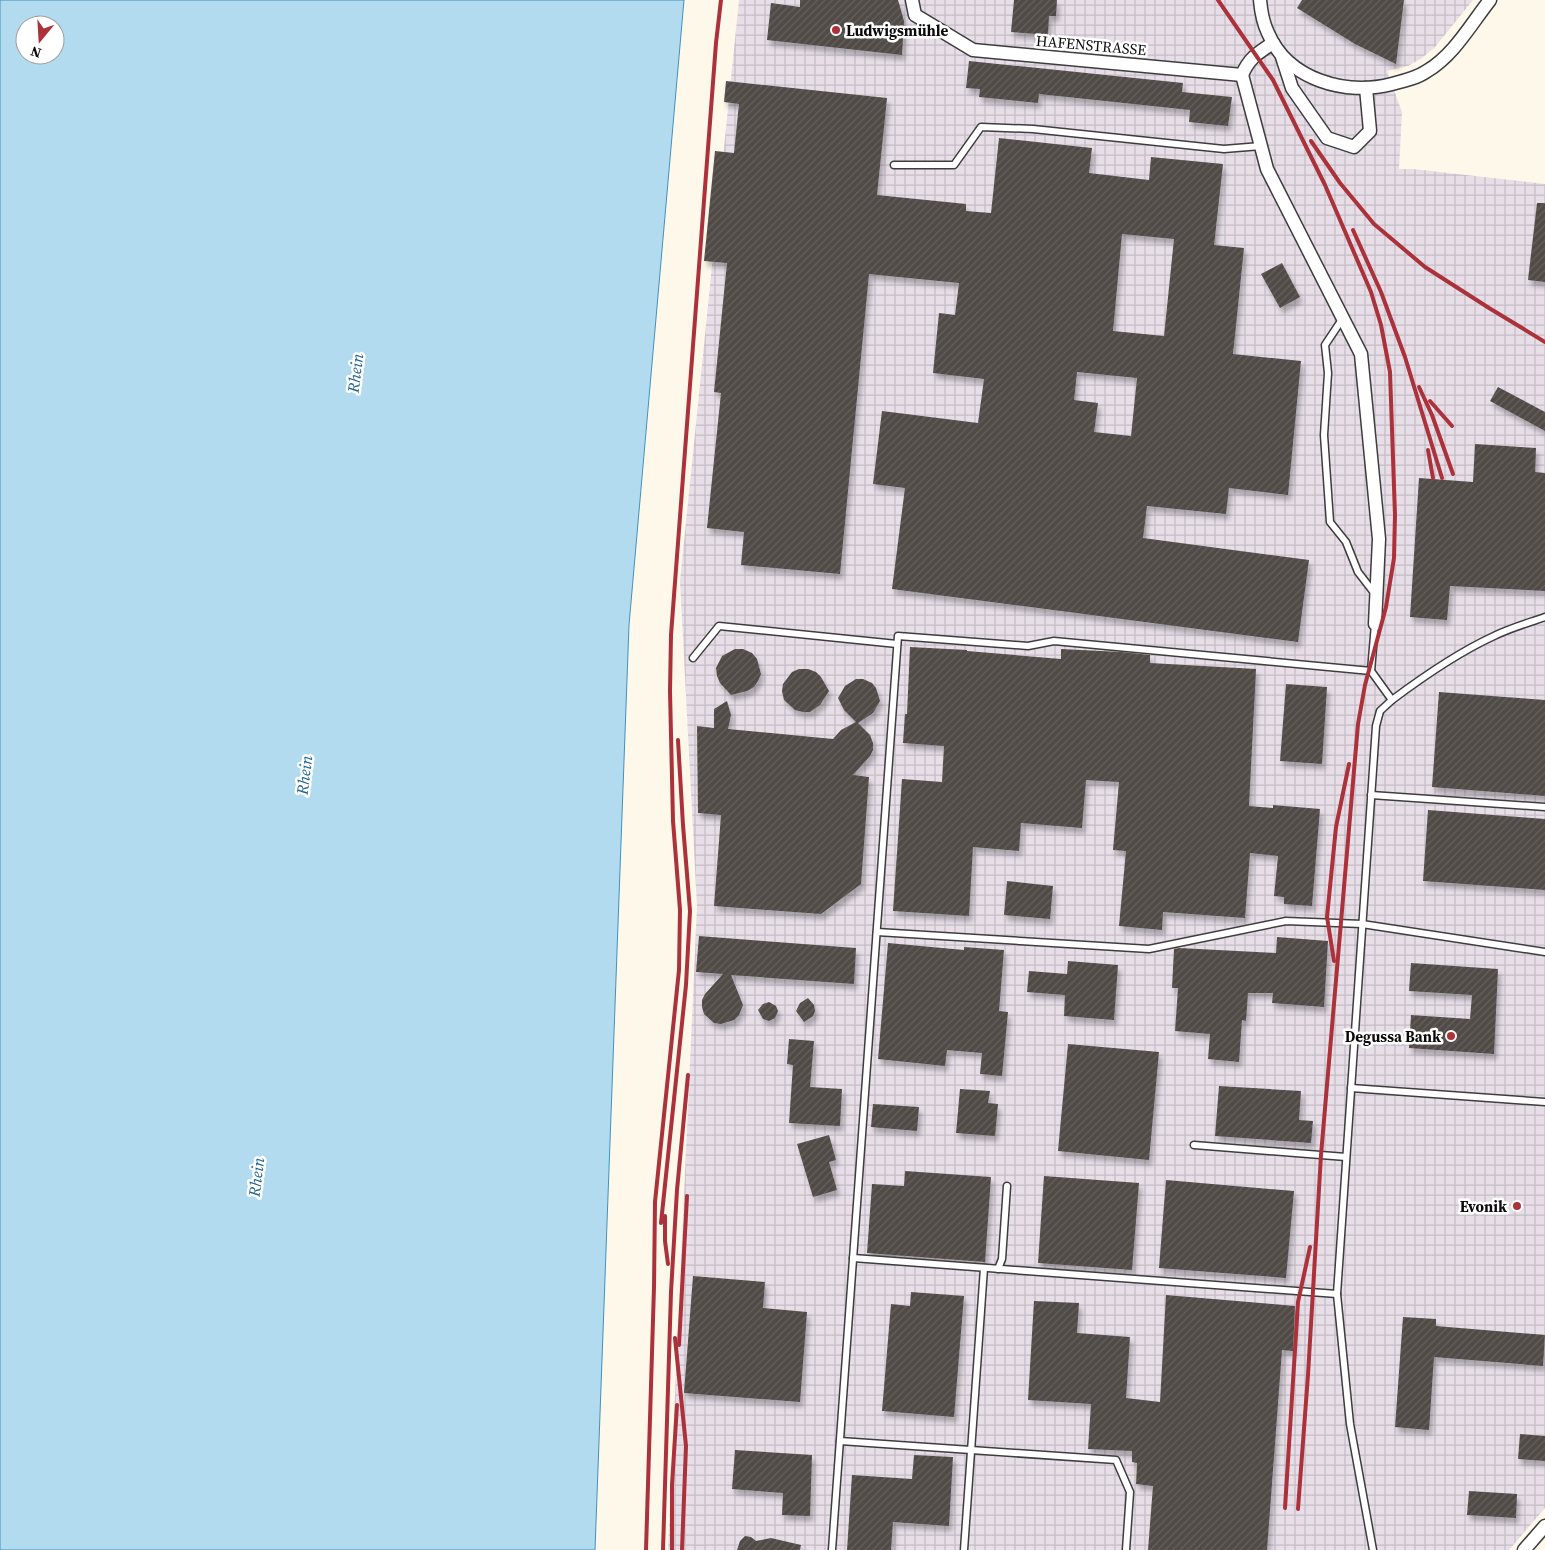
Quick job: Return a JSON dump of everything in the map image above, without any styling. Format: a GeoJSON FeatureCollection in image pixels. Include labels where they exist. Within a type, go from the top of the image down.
{"type":"FeatureCollection","features":[{"type":"Feature","properties":{"kind":"street","name":"HAFENSTRASSE"},"geometry":{"type":"LineString","coordinates":[[912,0],[915,14],[973,50],[1242,75]]}},
{"type":"Feature","properties":{"kind":"street"},"geometry":{"type":"LineString","coordinates":[[1260,0],[1262,16],[1273,42],[1282,55],[1294,66],[1319,80],[1342,87],[1366,88],[1395,84],[1429,71],[1455,45],[1490,0]]}},
{"type":"Feature","properties":{"kind":"street"},"geometry":{"type":"LineString","coordinates":[[1273,42],[1246,64],[1242,75],[1267,169],[1361,354],[1379,539],[1376,624]]}},
{"type":"Feature","properties":{"kind":"street"},"geometry":{"type":"LineString","coordinates":[[1282,55],[1292,88],[1328,138],[1354,147],[1370,131],[1366,88]]}},
{"type":"Feature","properties":{"kind":"street"},"geometry":{"type":"LineString","coordinates":[[1524,1550],[1545,1526]]}},
{"type":"Feature","properties":{"kind":"lane"},"geometry":{"type":"LineString","coordinates":[[894,165],[954,165],[981,127],[1033,129],[1224,149],[1261,146]]}},
{"type":"Feature","properties":{"kind":"lane"},"geometry":{"type":"LineString","coordinates":[[1343,318],[1325,345],[1328,373],[1324,435],[1330,522],[1346,542],[1358,572],[1377,597]]}},
{"type":"Feature","properties":{"kind":"lane"},"geometry":{"type":"LineString","coordinates":[[1374,1550],[1350,1424],[1337,1294],[1376,726],[1380,711],[1439,666],[1496,634],[1545,617]]}},
{"type":"Feature","properties":{"kind":"lane"},"geometry":{"type":"LineString","coordinates":[[1376,624],[1371,671],[1392,700]]}},
{"type":"Feature","properties":{"kind":"lane"},"geometry":{"type":"LineString","coordinates":[[693,658],[719,626],[897,644]]}},
{"type":"Feature","properties":{"kind":"lane"},"geometry":{"type":"LineString","coordinates":[[832,1550],[898,636],[1028,646],[1054,641],[1371,671]]}},
{"type":"Feature","properties":{"kind":"lane"},"geometry":{"type":"LineString","coordinates":[[1371,795],[1545,807]]}},
{"type":"Feature","properties":{"kind":"lane"},"geometry":{"type":"LineString","coordinates":[[877,932],[1149,949],[1286,922],[1362,924],[1545,952]]}},
{"type":"Feature","properties":{"kind":"lane"},"geometry":{"type":"LineString","coordinates":[[1351,1088],[1545,1102]]}},
{"type":"Feature","properties":{"kind":"lane"},"geometry":{"type":"LineString","coordinates":[[1194,1145],[1346,1157]]}},
{"type":"Feature","properties":{"kind":"lane"},"geometry":{"type":"LineString","coordinates":[[998,1269],[1002,1259],[1007,1186]]}},
{"type":"Feature","properties":{"kind":"lane"},"geometry":{"type":"LineString","coordinates":[[853,1258],[1337,1294]]}},
{"type":"Feature","properties":{"kind":"lane"},"geometry":{"type":"LineString","coordinates":[[964,1550],[984,1268]]}},
{"type":"Feature","properties":{"kind":"lane"},"geometry":{"type":"LineString","coordinates":[[840,1441],[1116,1460],[1130,1492],[1126,1550]]}},
{"type":"Feature","properties":{"kind":"shaded area"},"geometry":{"type":"Polygon","coordinates":[[[739,0],[1473,0],[1435,47],[1422,58],[1408,66],[1387,71],[1402,112],[1399,169],[1545,184],[1545,1508],[1509,1550],[668,1550],[697,907],[680,581],[739,0]]]}},
{"type":"Feature","properties":{"kind":"water","name":"Rhein"},"geometry":{"type":"Polygon","coordinates":[[[0,0],[684,0],[629,625],[595,1550],[0,1550],[0,0]]]}},
{"type":"Feature","properties":{"kind":"building","name":"Ludwigsmühle"},"geometry":{"type":"Polygon","coordinates":[[[800,0],[898,0],[904,21],[902,55],[767,40],[771,3],[800,7],[800,0]]]}},
{"type":"Feature","properties":{"kind":"building"},"geometry":{"type":"Polygon","coordinates":[[[1014,0],[1057,0],[1056,16],[1049,16],[1048,35],[1011,32],[1014,0]]]}},
{"type":"Feature","properties":{"kind":"building"},"geometry":{"type":"Polygon","coordinates":[[[1302,0],[1404,0],[1396,64],[1355,44],[1297,8],[1302,0]]]}},
{"type":"Feature","properties":{"kind":"building"},"geometry":{"type":"Polygon","coordinates":[[[969,61],[1183,83],[1182,92],[1232,97],[1228,126],[1189,122],[1190,110],[1039,94],[1038,103],[979,97],[980,89],[966,88],[969,61]]]}},
{"type":"Feature","properties":{"kind":"building"},"geometry":{"type":"Polygon","coordinates":[[[726,81],[887,98],[877,195],[966,204],[966,211],[991,213],[999,138],[1092,148],[1089,173],[1149,180],[1151,157],[1223,164],[1214,245],[1244,248],[1233,354],[1301,361],[1288,495],[1229,488],[1226,514],[1147,506],[1143,538],[1309,560],[1298,642],[892,589],[905,488],[873,484],[882,411],[978,423],[984,379],[933,373],[939,313],[955,315],[959,283],[869,274],[840,574],[741,565],[744,532],[707,528],[721,393],[714,392],[727,263],[704,261],[715,151],[734,153],[739,104],[724,102],[726,81]],[[1122,234],[1113,331],[1164,336],[1174,239],[1122,234]],[[1077,372],[1074,400],[1098,403],[1094,432],[1131,436],[1137,378],[1077,372]]]}},
{"type":"Feature","properties":{"kind":"building"},"geometry":{"type":"Polygon","coordinates":[[[1537,203],[1545,203],[1545,282],[1528,280],[1537,203]]]}},
{"type":"Feature","properties":{"kind":"building"},"geometry":{"type":"Polygon","coordinates":[[[1282,263],[1300,297],[1280,308],[1261,274],[1282,263]]]}},
{"type":"Feature","properties":{"kind":"building"},"geometry":{"type":"Polygon","coordinates":[[[1498,387],[1545,412],[1545,431],[1490,401],[1498,387]]]}},
{"type":"Feature","properties":{"kind":"building"},"geometry":{"type":"Polygon","coordinates":[[[1475,444],[1536,448],[1535,472],[1545,473],[1545,591],[1450,586],[1447,620],[1410,617],[1419,478],[1473,482],[1475,444]]]}},
{"type":"Feature","properties":{"kind":"building"},"geometry":{"type":"Polygon","coordinates":[[[910,647],[967,650],[1061,659],[1061,649],[1121,652],[1150,655],[1150,663],[1256,669],[1249,806],[1273,808],[1273,805],[1320,809],[1312,906],[1284,904],[1284,897],[1274,896],[1278,856],[1250,853],[1245,918],[1163,912],[1162,930],[1119,926],[1126,851],[1113,850],[1119,782],[1086,780],[1082,828],[1021,823],[1019,851],[973,847],[969,916],[893,911],[902,779],[942,782],[944,746],[903,743],[905,714],[907,714],[910,647]]]}},
{"type":"Feature","properties":{"kind":"building"},"geometry":{"type":"Polygon","coordinates":[[[735,649],[743,649],[752,653],[757,659],[761,674],[754,687],[731,695],[720,683],[716,668],[722,656],[735,649]]]}},
{"type":"Feature","properties":{"kind":"building"},"geometry":{"type":"Polygon","coordinates":[[[799,669],[808,669],[816,672],[829,691],[820,705],[810,712],[795,710],[784,700],[783,684],[792,672],[799,669]]]}},
{"type":"Feature","properties":{"kind":"building"},"geometry":{"type":"Polygon","coordinates":[[[856,679],[863,679],[872,683],[876,688],[880,701],[873,713],[858,723],[870,735],[873,743],[873,750],[870,756],[853,775],[869,777],[861,884],[821,914],[714,906],[721,815],[698,813],[697,726],[714,728],[714,709],[727,701],[731,715],[728,729],[833,739],[841,730],[856,722],[844,710],[838,698],[845,686],[856,679]]]}},
{"type":"Feature","properties":{"kind":"building"},"geometry":{"type":"Polygon","coordinates":[[[1286,684],[1327,687],[1322,764],[1280,761],[1286,684]]]}},
{"type":"Feature","properties":{"kind":"building"},"geometry":{"type":"Polygon","coordinates":[[[1439,692],[1545,700],[1545,796],[1432,787],[1439,692]]]}},
{"type":"Feature","properties":{"kind":"building"},"geometry":{"type":"Polygon","coordinates":[[[1428,810],[1545,819],[1545,890],[1423,881],[1428,810]]]}},
{"type":"Feature","properties":{"kind":"building"},"geometry":{"type":"Polygon","coordinates":[[[1007,881],[1053,886],[1050,919],[1004,915],[1007,881]]]}},
{"type":"Feature","properties":{"kind":"building"},"geometry":{"type":"Polygon","coordinates":[[[699,936],[856,948],[854,984],[731,975],[743,1005],[739,1015],[734,1020],[721,1024],[714,1023],[704,1014],[702,1000],[723,974],[696,972],[699,936]]]}},
{"type":"Feature","properties":{"kind":"building"},"geometry":{"type":"Polygon","coordinates":[[[1277,937],[1328,941],[1324,1007],[1272,1003],[1273,993],[1248,993],[1246,1021],[1242,1020],[1239,1062],[1208,1059],[1210,1034],[1175,1031],[1178,988],[1172,988],[1174,949],[1276,953],[1277,937]]]}},
{"type":"Feature","properties":{"kind":"building"},"geometry":{"type":"Polygon","coordinates":[[[888,943],[964,950],[964,947],[1004,950],[999,1011],[1008,1012],[1002,1076],[980,1074],[982,1053],[947,1050],[945,1066],[878,1059],[888,943]]]}},
{"type":"Feature","properties":{"kind":"building"},"geometry":{"type":"Polygon","coordinates":[[[1068,961],[1118,965],[1114,1020],[1064,1016],[1065,995],[1027,992],[1029,971],[1067,974],[1068,961]]]}},
{"type":"Feature","properties":{"kind":"building"},"geometry":{"type":"Polygon","coordinates":[[[1411,963],[1498,969],[1494,1054],[1409,1048],[1411,1015],[1470,1019],[1472,995],[1409,991],[1411,963]]]}},
{"type":"Feature","properties":{"kind":"building"},"geometry":{"type":"Polygon","coordinates":[[[808,998],[814,1005],[815,1011],[813,1016],[804,1022],[796,1011],[800,1003],[808,998]]]}},
{"type":"Feature","properties":{"kind":"building"},"geometry":{"type":"Polygon","coordinates":[[[769,1002],[776,1006],[778,1011],[775,1018],[769,1021],[763,1019],[758,1010],[763,1004],[769,1002]]]}},
{"type":"Feature","properties":{"kind":"building"},"geometry":{"type":"Polygon","coordinates":[[[789,1039],[814,1041],[810,1087],[842,1089],[840,1126],[789,1123],[793,1065],[787,1064],[789,1039]]]}},
{"type":"Feature","properties":{"kind":"building"},"geometry":{"type":"Polygon","coordinates":[[[1068,1044],[1159,1052],[1149,1160],[1058,1151],[1068,1044]]]}},
{"type":"Feature","properties":{"kind":"building"},"geometry":{"type":"Polygon","coordinates":[[[1219,1086],[1301,1091],[1299,1120],[1313,1121],[1311,1143],[1215,1136],[1219,1086]]]}},
{"type":"Feature","properties":{"kind":"building"},"geometry":{"type":"Polygon","coordinates":[[[960,1089],[990,1091],[988,1103],[998,1104],[995,1136],[956,1133],[960,1089]]]}},
{"type":"Feature","properties":{"kind":"building"},"geometry":{"type":"Polygon","coordinates":[[[873,1104],[919,1107],[917,1131],[871,1127],[873,1104]]]}},
{"type":"Feature","properties":{"kind":"building"},"geometry":{"type":"Polygon","coordinates":[[[829,1135],[836,1160],[829,1162],[837,1190],[813,1197],[797,1144],[829,1135]]]}},
{"type":"Feature","properties":{"kind":"building"},"geometry":{"type":"Polygon","coordinates":[[[905,1171],[991,1177],[985,1262],[867,1253],[872,1184],[904,1186],[905,1171]]]}},
{"type":"Feature","properties":{"kind":"building"},"geometry":{"type":"Polygon","coordinates":[[[1044,1176],[1139,1183],[1132,1270],[1038,1263],[1044,1176]]]}},
{"type":"Feature","properties":{"kind":"building"},"geometry":{"type":"Polygon","coordinates":[[[1166,1180],[1294,1191],[1286,1278],[1159,1268],[1166,1180]]]}},
{"type":"Feature","properties":{"kind":"building"},"geometry":{"type":"Polygon","coordinates":[[[693,1276],[765,1282],[763,1308],[807,1312],[800,1402],[684,1393],[693,1276]]]}},
{"type":"Feature","properties":{"kind":"building"},"geometry":{"type":"Polygon","coordinates":[[[911,1292],[964,1296],[954,1417],[882,1411],[891,1304],[910,1306],[911,1292]]]}},
{"type":"Feature","properties":{"kind":"building"},"geometry":{"type":"Polygon","coordinates":[[[1166,1295],[1295,1306],[1293,1351],[1282,1350],[1267,1550],[1148,1550],[1153,1486],[1136,1484],[1137,1463],[1132,1462],[1132,1451],[1088,1449],[1091,1404],[1028,1400],[1034,1301],[1079,1303],[1077,1333],[1130,1337],[1126,1398],[1160,1402],[1166,1295]]]}},
{"type":"Feature","properties":{"kind":"building"},"geometry":{"type":"Polygon","coordinates":[[[1403,1317],[1436,1319],[1436,1326],[1545,1335],[1543,1366],[1434,1357],[1429,1430],[1395,1427],[1403,1317]]]}},
{"type":"Feature","properties":{"kind":"building"},"geometry":{"type":"Polygon","coordinates":[[[1520,1434],[1545,1436],[1545,1461],[1518,1459],[1520,1434]]]}},
{"type":"Feature","properties":{"kind":"building"},"geometry":{"type":"Polygon","coordinates":[[[735,1450],[812,1455],[810,1516],[782,1515],[783,1493],[732,1489],[735,1450]]]}},
{"type":"Feature","properties":{"kind":"building"},"geometry":{"type":"Polygon","coordinates":[[[914,1455],[953,1457],[949,1526],[893,1522],[891,1550],[847,1550],[852,1475],[912,1479],[914,1455]]]}},
{"type":"Feature","properties":{"kind":"building"},"geometry":{"type":"Polygon","coordinates":[[[1469,1491],[1517,1494],[1516,1518],[1467,1515],[1469,1491]]]}},
{"type":"Feature","properties":{"kind":"building"},"geometry":{"type":"Polygon","coordinates":[[[745,1536],[751,1537],[756,1541],[771,1538],[801,1545],[800,1550],[737,1550],[740,1541],[745,1536]]]}},
{"type":"Feature","properties":{"kind":"railway"},"geometry":{"type":"LineString","coordinates":[[646,1550],[655,1202],[679,970],[680,910],[673,821],[670,691],[671,635],[716,43],[721,0]]}},
{"type":"Feature","properties":{"kind":"railway"},"geometry":{"type":"LineString","coordinates":[[1218,0],[1273,80],[1325,185],[1371,292],[1381,325],[1390,372],[1395,515],[1394,558],[1386,607],[1365,685],[1358,724],[1321,1155],[1298,1509]]}},
{"type":"Feature","properties":{"kind":"railway"},"geometry":{"type":"LineString","coordinates":[[1311,141],[1340,183],[1374,224],[1425,267],[1545,342]]}},
{"type":"Feature","properties":{"kind":"railway"},"geometry":{"type":"LineString","coordinates":[[1353,230],[1381,292],[1405,357],[1442,478]]}},
{"type":"Feature","properties":{"kind":"railway"},"geometry":{"type":"LineString","coordinates":[[1419,387],[1432,415],[1453,474]]}},
{"type":"Feature","properties":{"kind":"railway"},"geometry":{"type":"LineString","coordinates":[[1430,401],[1452,426]]}},
{"type":"Feature","properties":{"kind":"railway"},"geometry":{"type":"LineString","coordinates":[[1428,450],[1433,478]]}},
{"type":"Feature","properties":{"kind":"railway"},"geometry":{"type":"LineString","coordinates":[[661,1223],[686,985],[690,911],[678,740]]}},
{"type":"Feature","properties":{"kind":"railway"},"geometry":{"type":"LineString","coordinates":[[1334,961],[1327,917],[1336,827],[1349,764]]}},
{"type":"Feature","properties":{"kind":"railway"},"geometry":{"type":"LineString","coordinates":[[663,1550],[671,1292],[677,1190],[688,1075]]}},
{"type":"Feature","properties":{"kind":"railway"},"geometry":{"type":"LineString","coordinates":[[679,1345],[687,1196]]}},
{"type":"Feature","properties":{"kind":"railway"},"geometry":{"type":"LineString","coordinates":[[665,1216],[665,1241],[668,1264]]}},
{"type":"Feature","properties":{"kind":"railway"},"geometry":{"type":"LineString","coordinates":[[1285,1508],[1298,1302],[1310,1247]]}},
{"type":"Feature","properties":{"kind":"railway"},"geometry":{"type":"LineString","coordinates":[[675,1338],[686,1446],[682,1550]]}},
{"type":"Feature","properties":{"kind":"railway"},"geometry":{"type":"LineString","coordinates":[[672,1550],[672,1485],[677,1405]]}},
{"type":"Feature","properties":{"kind":"place","name":"Ludwigsmühle"},"geometry":{"type":"Point","coordinates":[836,30]}},
{"type":"Feature","properties":{"kind":"place","name":"Degussa Bank"},"geometry":{"type":"Point","coordinates":[1451,1036]}},
{"type":"Feature","properties":{"kind":"place","name":"Evonik"},"geometry":{"type":"Point","coordinates":[1517,1206]}}]}
